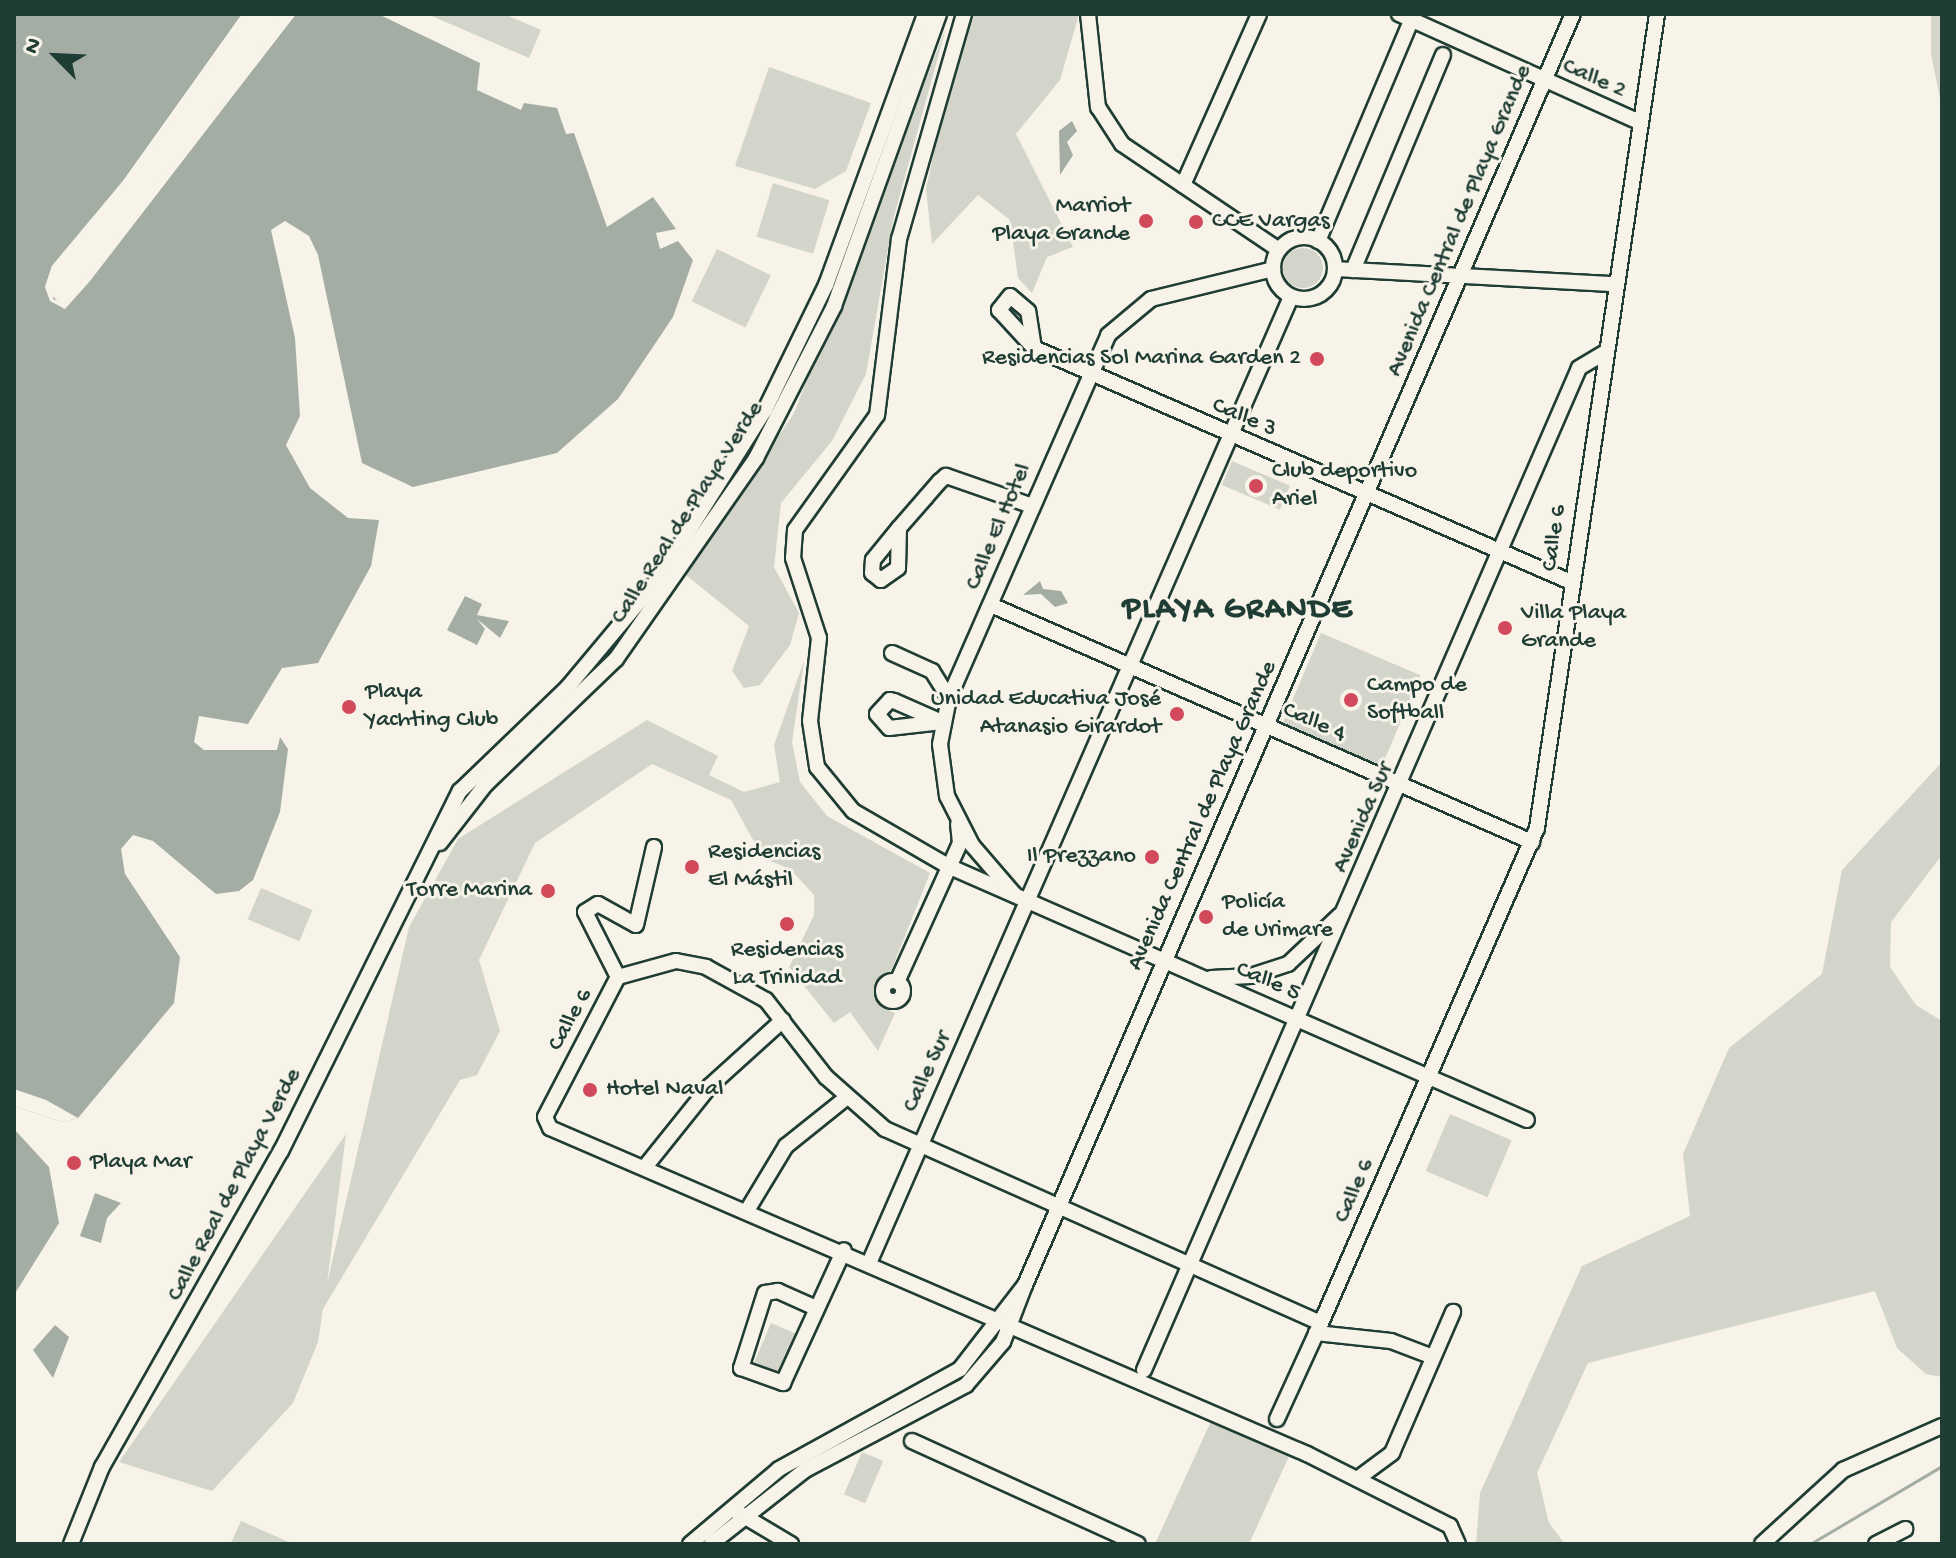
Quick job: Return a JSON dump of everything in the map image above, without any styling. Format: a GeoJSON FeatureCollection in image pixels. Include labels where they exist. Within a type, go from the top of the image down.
{"type":"FeatureCollection","features":[{"type":"Feature","properties":{"kind":"street","name":"Calle Real de Playa Verde"},"geometry":{"type":"LineString","coordinates":[[898,110],[925,14]]}},
{"type":"Feature","properties":{"kind":"street","name":"Calle Real de Playa Verde"},"geometry":{"type":"LineString","coordinates":[[717,505],[742,449],[816,346],[833,288],[898,110],[939,14]]}},
{"type":"Feature","properties":{"kind":"street","name":"Calle 5"},"geometry":{"type":"LineString","coordinates":[[964,14],[899,239],[877,415],[808,504],[792,545],[819,638],[810,721],[817,767],[853,811],[948,866],[1527,1120]]}},
{"type":"Feature","properties":{"kind":"street"},"geometry":{"type":"LineString","coordinates":[[1088,14],[1094,82],[1109,127],[1183,185],[1279,250]]}},
{"type":"Feature","properties":{"kind":"street"},"geometry":{"type":"LineString","coordinates":[[1183,185],[1259,14]]}},
{"type":"Feature","properties":{"kind":"street","name":"Avenida Central de Playa Grande"},"geometry":{"type":"LineString","coordinates":[[736,1510],[806,1453],[937,1386],[1005,1325],[1368,494],[1573,14]]}},
{"type":"Feature","properties":{"kind":"street","name":"Calle 6"},"geometry":{"type":"LineString","coordinates":[[645,1167],[550,1128],[545,1117],[618,977],[676,961],[706,967],[751,987],[783,1020],[846,1098],[919,1145],[1191,1267],[1318,1328],[1532,842],[1613,284],[1657,14]]}},
{"type":"Feature","properties":{"kind":"street"},"geometry":{"type":"LineString","coordinates":[[1318,241],[1409,16]]}},
{"type":"Feature","properties":{"kind":"street","name":"Calle 2"},"geometry":{"type":"LineString","coordinates":[[1409,16],[1641,123]]}},
{"type":"Feature","properties":{"kind":"street"},"geometry":{"type":"LineString","coordinates":[[1353,270],[1443,55]]}},
{"type":"Feature","properties":{"kind":"street"},"geometry":{"type":"LineString","coordinates":[[1318,241],[1297,238],[1279,250],[1273,269],[1291,297],[1320,295],[1335,269]]}},
{"type":"Feature","properties":{"kind":"street"},"geometry":{"type":"LineString","coordinates":[[1318,241],[1335,269]]}},
{"type":"Feature","properties":{"kind":"street","name":"Calle El Hotel"},"geometry":{"type":"LineString","coordinates":[[1024,901],[958,821],[941,764],[942,722],[949,698],[1088,374],[1108,335],[1138,306],[1273,269]]}},
{"type":"Feature","properties":{"kind":"street"},"geometry":{"type":"LineString","coordinates":[[1335,269],[1613,284]]}},
{"type":"Feature","properties":{"kind":"street","name":"Calle Real de Playa Verde"},"geometry":{"type":"LineString","coordinates":[[71,1544],[102,1467],[266,1178],[437,846],[486,784],[616,659],[717,505],[756,458],[802,339],[833,288]]}},
{"type":"Feature","properties":{"kind":"street","name":"Calle Sur"},"geometry":{"type":"LineString","coordinates":[[870,1261],[1024,901],[1132,667],[1291,297]]}},
{"type":"Feature","properties":{"kind":"street"},"geometry":{"type":"LineString","coordinates":[[802,339],[816,346]]}},
{"type":"Feature","properties":{"kind":"street","name":"Calle 3"},"geometry":{"type":"LineString","coordinates":[[1034,348],[1230,435],[1500,548],[1571,582]]}},
{"type":"Feature","properties":{"kind":"street","name":"Avenida Sur"},"geometry":{"type":"LineString","coordinates":[[1144,1370],[1297,1019],[1403,786],[1500,548],[1579,368],[1604,353]]}},
{"type":"Feature","properties":{"kind":"street"},"geometry":{"type":"LineString","coordinates":[[742,449],[756,458]]}},
{"type":"Feature","properties":{"kind":"street"},"geometry":{"type":"LineString","coordinates":[[899,528],[949,475],[1032,506]]}},
{"type":"Feature","properties":{"kind":"street","name":"Calle 4"},"geometry":{"type":"LineString","coordinates":[[991,605],[1532,842]]}},
{"type":"Feature","properties":{"kind":"street"},"geometry":{"type":"LineString","coordinates":[[892,653],[932,671],[949,698]]}},
{"type":"Feature","properties":{"kind":"street"},"geometry":{"type":"LineString","coordinates":[[897,982],[960,843],[958,821]]}},
{"type":"Feature","properties":{"kind":"street"},"geometry":{"type":"LineString","coordinates":[[618,977],[585,912],[598,904],[636,925],[654,847]]}},
{"type":"Feature","properties":{"kind":"street"},"geometry":{"type":"LineString","coordinates":[[1198,977],[1234,979],[1288,964],[1349,907]]}},
{"type":"Feature","properties":{"kind":"street"},"geometry":{"type":"LineString","coordinates":[[783,1020],[710,1086],[645,1167],[870,1261],[1005,1325],[1357,1479],[1450,1526],[1458,1544]]}},
{"type":"Feature","properties":{"kind":"street"},"geometry":{"type":"LineString","coordinates":[[748,1209],[786,1146],[846,1098]]}},
{"type":"Feature","properties":{"kind":"street"},"geometry":{"type":"LineString","coordinates":[[816,1308],[778,1291],[765,1293],[738,1357],[741,1368],[783,1383],[844,1250]]}},
{"type":"Feature","properties":{"kind":"street"},"geometry":{"type":"LineString","coordinates":[[1357,1479],[1392,1453],[1453,1312]]}},
{"type":"Feature","properties":{"kind":"street"},"geometry":{"type":"LineString","coordinates":[[1277,1419],[1318,1328],[1391,1341],[1433,1357]]}},
{"type":"Feature","properties":{"kind":"street"},"geometry":{"type":"LineString","coordinates":[[1762,1544],[1843,1470],[1942,1426]]}},
{"type":"Feature","properties":{"kind":"street"},"geometry":{"type":"LineString","coordinates":[[912,1441],[1138,1544]]}},
{"type":"Feature","properties":{"kind":"street"},"geometry":{"type":"LineString","coordinates":[[690,1544],[736,1510]]}},
{"type":"Feature","properties":{"kind":"street"},"geometry":{"type":"LineString","coordinates":[[711,1544],[736,1510]]}},
{"type":"Feature","properties":{"kind":"street"},"geometry":{"type":"LineString","coordinates":[[736,1510],[791,1544]]}},
{"type":"Feature","properties":{"kind":"street"},"geometry":{"type":"LineString","coordinates":[[1876,1544],[1905,1529]]}},
{"type":"Feature","properties":{"kind":"shaded area"},"geometry":{"type":"Polygon","coordinates":[[[14,14],[242,14],[123,181],[52,266],[45,287],[64,309],[296,14],[378,14],[480,63],[477,90],[521,110],[524,103],[557,108],[566,134],[574,133],[607,227],[653,197],[676,229],[656,233],[660,249],[678,241],[693,260],[673,317],[618,399],[557,453],[413,487],[362,463],[318,255],[309,236],[285,221],[271,230],[295,338],[300,416],[286,445],[310,488],[348,518],[379,520],[371,566],[318,663],[282,668],[248,724],[199,716],[194,742],[204,750],[277,750],[280,737],[288,749],[280,812],[253,880],[239,891],[216,894],[153,841],[133,835],[121,849],[125,874],[180,957],[174,1003],[78,1118],[62,1122],[14,1106],[14,14]]]}},
{"type":"Feature","properties":{"kind":"shaded area"},"geometry":{"type":"Polygon","coordinates":[[[427,14],[504,14],[541,30],[529,58],[427,14]]]}},
{"type":"Feature","properties":{"kind":"shaded area"},"geometry":{"type":"Polygon","coordinates":[[[964,14],[1079,14],[1060,80],[1016,134],[1073,247],[1047,257],[1032,293],[1018,278],[1010,220],[978,195],[932,244],[926,189],[964,14]]]}},
{"type":"Feature","properties":{"kind":"shaded area"},"geometry":{"type":"Polygon","coordinates":[[[1931,14],[1942,14],[1942,109],[1931,54],[1931,14]]]}},
{"type":"Feature","properties":{"kind":"shaded area"},"geometry":{"type":"Polygon","coordinates":[[[946,28],[893,220],[866,374],[832,441],[781,503],[774,567],[799,613],[790,645],[760,685],[744,688],[732,671],[749,626],[686,575],[794,413],[946,28]]]}},
{"type":"Feature","properties":{"kind":"shaded area"},"geometry":{"type":"Polygon","coordinates":[[[769,67],[871,103],[846,171],[815,189],[735,166],[769,67]]]}},
{"type":"Feature","properties":{"kind":"shaded area"},"geometry":{"type":"Polygon","coordinates":[[[1072,121],[1077,131],[1067,142],[1073,155],[1060,175],[1059,131],[1072,121]]]}},
{"type":"Feature","properties":{"kind":"shaded area"},"geometry":{"type":"Polygon","coordinates":[[[773,183],[829,200],[813,254],[757,237],[773,183]]]}},
{"type":"Feature","properties":{"kind":"shaded area"},"geometry":{"type":"Polygon","coordinates":[[[1303,248],[1317,254],[1323,268],[1317,282],[1303,288],[1289,282],[1283,268],[1289,254],[1303,248]]]}},
{"type":"Feature","properties":{"kind":"shaded area"},"geometry":{"type":"Polygon","coordinates":[[[717,249],[771,275],[746,327],[692,301],[717,249]]]}},
{"type":"Feature","properties":{"kind":"shaded area","name":"Club deportivo Ariel"},"geometry":{"type":"Polygon","coordinates":[[[1232,461],[1290,486],[1280,510],[1222,485],[1232,461]]]}},
{"type":"Feature","properties":{"kind":"shaded area"},"geometry":{"type":"Polygon","coordinates":[[[1040,581],[1043,589],[1061,591],[1068,603],[1055,607],[1041,594],[1023,595],[1040,581]]]}},
{"type":"Feature","properties":{"kind":"shaded area"},"geometry":{"type":"Polygon","coordinates":[[[465,596],[482,604],[477,615],[509,621],[500,638],[477,619],[485,629],[477,645],[447,630],[465,596]]]}},
{"type":"Feature","properties":{"kind":"shaded area","name":"Campo de Softball"},"geometry":{"type":"Polygon","coordinates":[[[1321,633],[1420,675],[1381,767],[1282,725],[1321,633]]]}},
{"type":"Feature","properties":{"kind":"shaded area"},"geometry":{"type":"Polygon","coordinates":[[[804,661],[792,742],[800,782],[827,816],[930,873],[891,971],[874,986],[881,1007],[895,1013],[878,1051],[850,1012],[834,1023],[789,967],[814,915],[814,895],[790,869],[763,858],[731,800],[652,764],[535,843],[479,960],[500,1031],[477,1075],[460,1080],[323,1309],[318,1342],[293,1403],[212,1491],[119,1462],[346,1134],[327,1284],[409,927],[458,839],[647,720],[718,756],[709,775],[744,792],[780,782],[774,745],[804,661]]]}},
{"type":"Feature","properties":{"kind":"shaded area"},"geometry":{"type":"Polygon","coordinates":[[[1942,762],[1942,855],[1891,922],[1890,967],[1916,1005],[1942,1021],[1942,1377],[1926,1374],[1897,1348],[1875,1291],[1588,1363],[1537,1473],[1549,1523],[1565,1544],[1476,1544],[1480,1493],[1582,1266],[1690,1216],[1683,1154],[1729,1048],[1822,974],[1842,870],[1942,762]]]}},
{"type":"Feature","properties":{"kind":"shaded area"},"geometry":{"type":"Polygon","coordinates":[[[261,888],[313,910],[299,941],[248,919],[261,888]]]}},
{"type":"Feature","properties":{"kind":"shaded area"},"geometry":{"type":"Polygon","coordinates":[[[1450,1114],[1512,1140],[1487,1197],[1426,1171],[1450,1114]]]}},
{"type":"Feature","properties":{"kind":"shaded area"},"geometry":{"type":"Polygon","coordinates":[[[14,1129],[49,1167],[59,1223],[14,1295],[14,1129]]]}},
{"type":"Feature","properties":{"kind":"shaded area"},"geometry":{"type":"Polygon","coordinates":[[[95,1193],[121,1203],[107,1218],[101,1243],[80,1236],[95,1193]]]}},
{"type":"Feature","properties":{"kind":"shaded area"},"geometry":{"type":"Polygon","coordinates":[[[771,1323],[797,1334],[779,1376],[753,1365],[771,1323]]]}},
{"type":"Feature","properties":{"kind":"shaded area"},"geometry":{"type":"Polygon","coordinates":[[[55,1325],[69,1337],[53,1378],[33,1350],[55,1325]]]}},
{"type":"Feature","properties":{"kind":"shaded area"},"geometry":{"type":"Polygon","coordinates":[[[1212,1419],[1290,1454],[1249,1544],[1155,1544],[1212,1419]]]}},
{"type":"Feature","properties":{"kind":"shaded area"},"geometry":{"type":"Polygon","coordinates":[[[862,1452],[883,1461],[865,1503],[844,1494],[862,1452]]]}},
{"type":"Feature","properties":{"kind":"shaded area"},"geometry":{"type":"Polygon","coordinates":[[[241,1521],[289,1542],[289,1544],[231,1543],[241,1521]]]}},
{"type":"Feature","properties":{"kind":"pier"},"geometry":{"type":"Polygon","coordinates":[[[242,14],[242,23],[165,132],[55,268],[53,299],[64,304],[87,279],[283,19],[296,14],[90,281],[65,309],[50,301],[45,287],[52,266],[123,181],[242,14]]]}},
{"type":"Feature","properties":{"kind":"pier"},"geometry":{"type":"Polygon","coordinates":[[[14,1089],[46,1100],[78,1118],[62,1122],[14,1106],[14,1089]]]}},
{"type":"Feature","properties":{"kind":"waterway"},"geometry":{"type":"LineString","coordinates":[[1810,1544],[1942,1466]]}},
{"type":"Feature","properties":{"kind":"place","name":"Marriot Playa Grande"},"geometry":{"type":"Point","coordinates":[1146,221]}},
{"type":"Feature","properties":{"kind":"place","name":"CCE Vargas"},"geometry":{"type":"Point","coordinates":[1196,222]}},
{"type":"Feature","properties":{"kind":"place","name":"Residencias Sol Marina Garden 2"},"geometry":{"type":"Point","coordinates":[1317,359]}},
{"type":"Feature","properties":{"kind":"place","name":"Club deportivo Ariel"},"geometry":{"type":"Point","coordinates":[1256,486]}},
{"type":"Feature","properties":{"kind":"place","name":"Villa Playa Grande"},"geometry":{"type":"Point","coordinates":[1505,628]}},
{"type":"Feature","properties":{"kind":"place","name":"Campo de Softball"},"geometry":{"type":"Point","coordinates":[1351,700]}},
{"type":"Feature","properties":{"kind":"place","name":"Playa Yachting Club"},"geometry":{"type":"Point","coordinates":[349,707]}},
{"type":"Feature","properties":{"kind":"place","name":"Unidad Educativa José Atanasio Girardot"},"geometry":{"type":"Point","coordinates":[1177,714]}},
{"type":"Feature","properties":{"kind":"place","name":"Il Prezzano"},"geometry":{"type":"Point","coordinates":[1152,857]}},
{"type":"Feature","properties":{"kind":"place","name":"Residencias El Mástil"},"geometry":{"type":"Point","coordinates":[692,867]}},
{"type":"Feature","properties":{"kind":"place","name":"Torre Marina"},"geometry":{"type":"Point","coordinates":[548,891]}},
{"type":"Feature","properties":{"kind":"place","name":"Policía de Urimare"},"geometry":{"type":"Point","coordinates":[1206,917]}},
{"type":"Feature","properties":{"kind":"place","name":"Residencias La Trinidad"},"geometry":{"type":"Point","coordinates":[787,924]}},
{"type":"Feature","properties":{"kind":"place","name":"Hotel Naval"},"geometry":{"type":"Point","coordinates":[590,1090]}},
{"type":"Feature","properties":{"kind":"place","name":"Playa Mar"},"geometry":{"type":"Point","coordinates":[74,1163]}},
{"type":"Feature","properties":{"kind":"district","name":"PLAYA GRANDE"},"geometry":{"type":"Point","coordinates":[1238,610]}}]}
